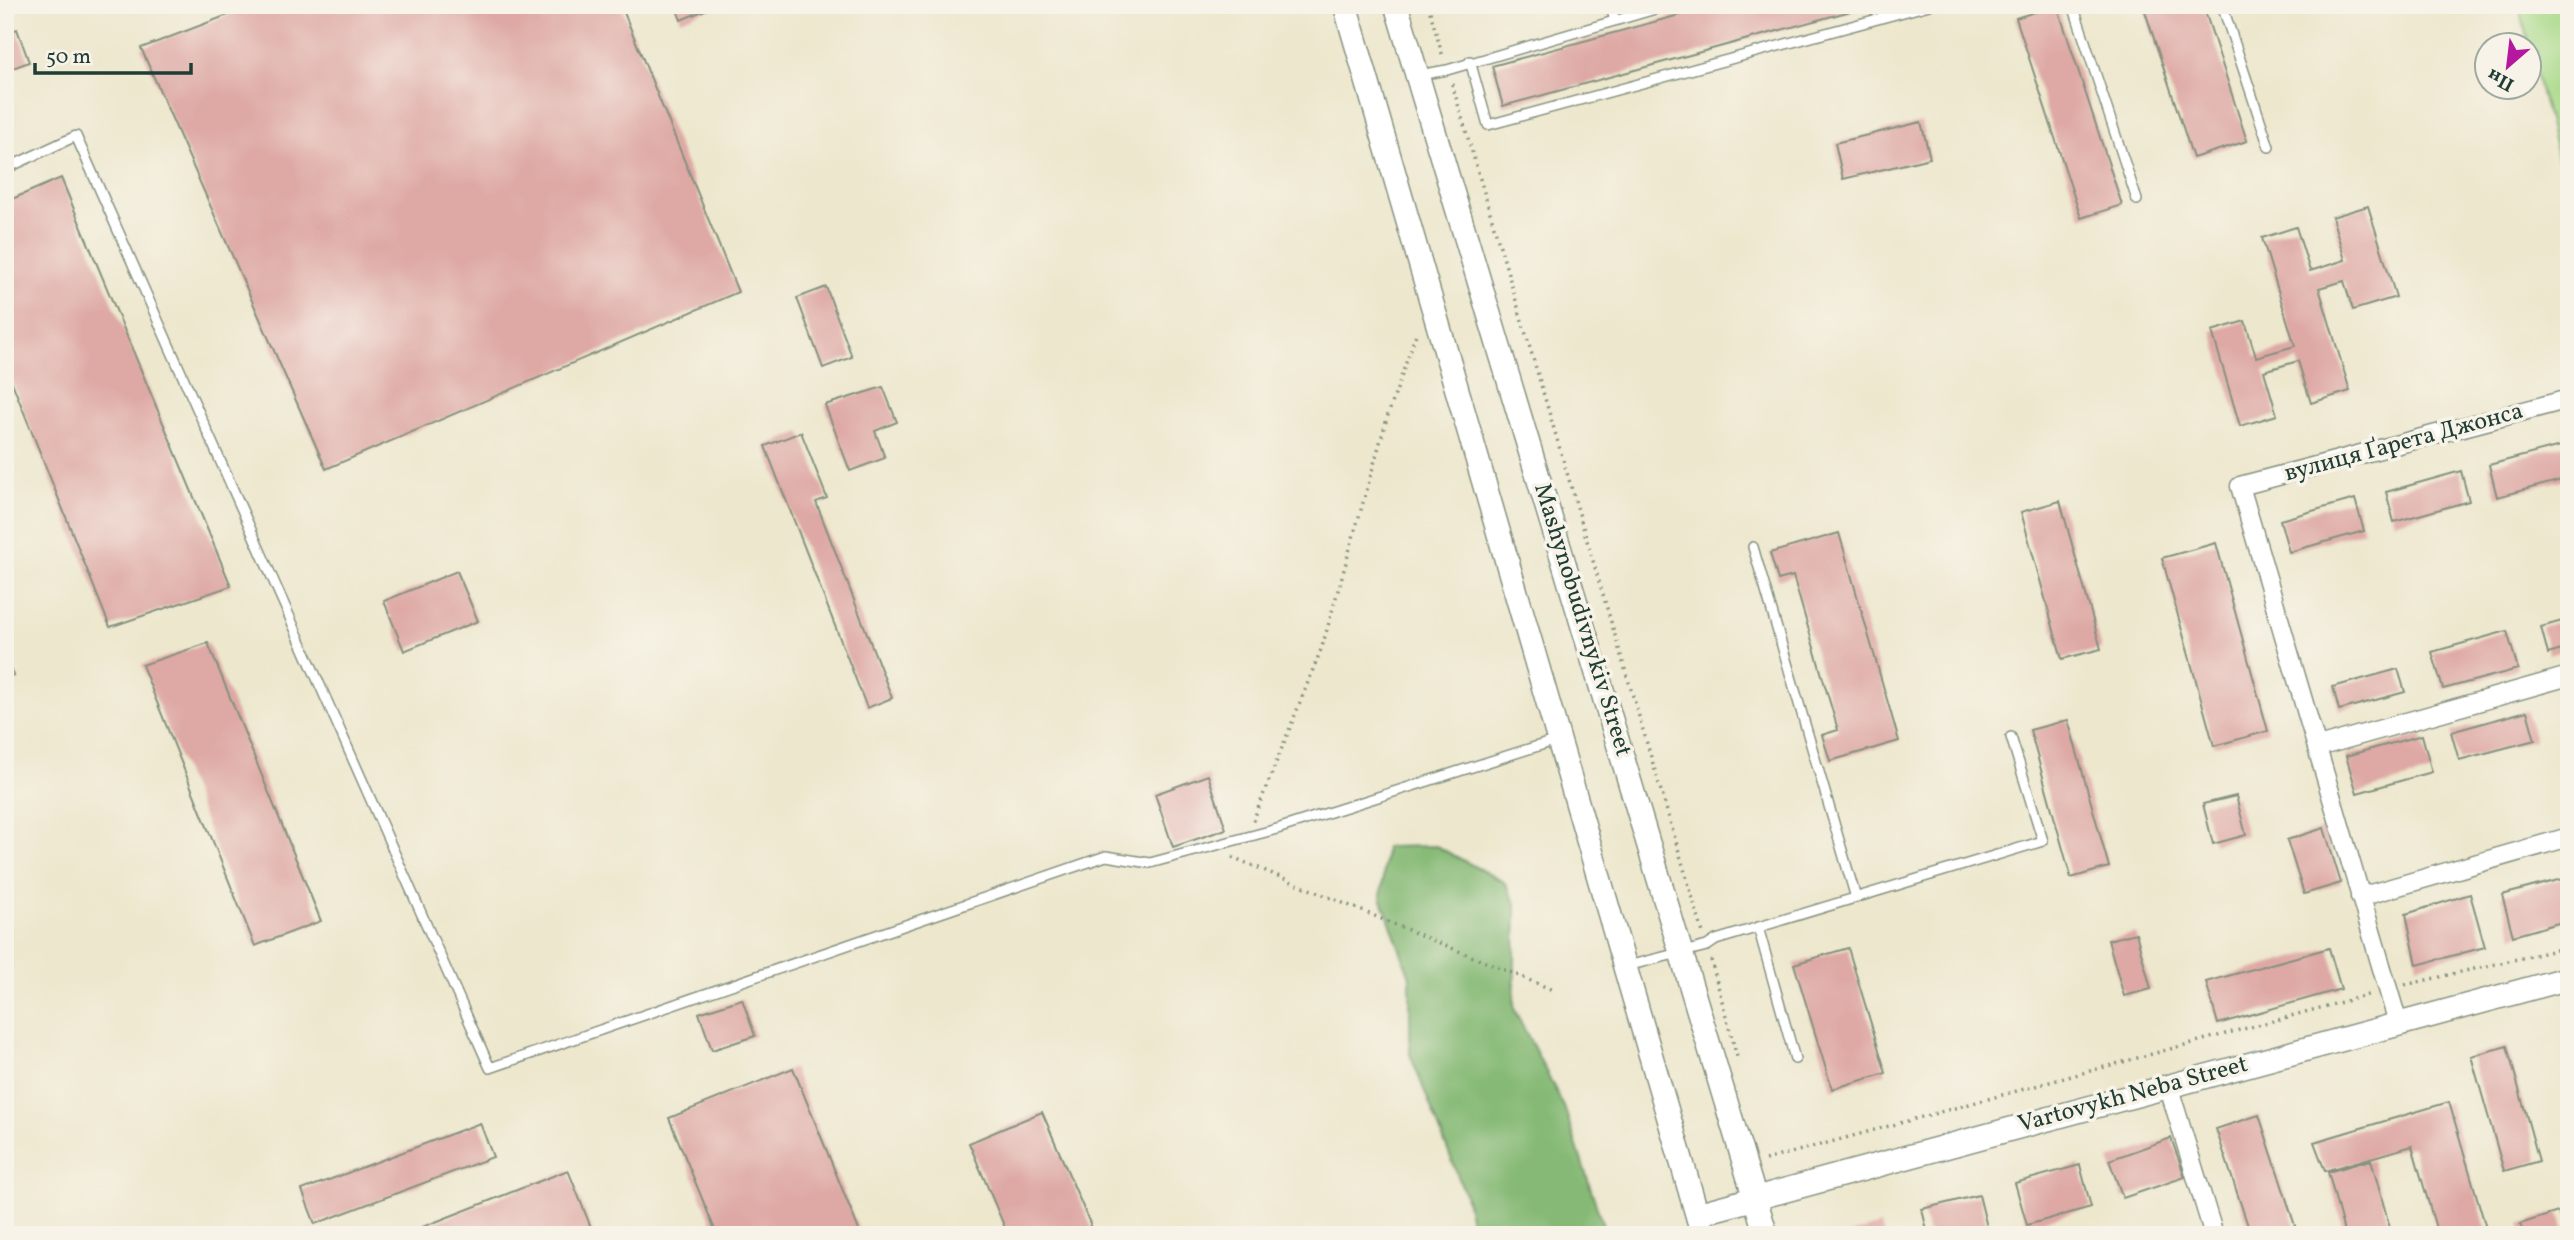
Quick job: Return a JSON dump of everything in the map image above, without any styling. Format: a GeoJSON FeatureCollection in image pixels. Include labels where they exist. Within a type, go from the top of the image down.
{"type":"FeatureCollection","features":[{"type":"Feature","properties":{"kind":"street"},"geometry":{"type":"LineString","coordinates":[[1345,5],[1700,1224]]}},
{"type":"Feature","properties":{"kind":"street","name":"Mashynobudivnykiv Street"},"geometry":{"type":"LineString","coordinates":[[1396,5],[1766,1235]]}},
{"type":"Feature","properties":{"kind":"street","name":"вулиця Ґарета Джонса"},"geometry":{"type":"LineString","coordinates":[[2318,747],[2240,486],[2569,399]]}},
{"type":"Feature","properties":{"kind":"street"},"geometry":{"type":"LineString","coordinates":[[2398,1023],[2318,747],[2569,676]]}},
{"type":"Feature","properties":{"kind":"street"},"geometry":{"type":"LineString","coordinates":[[2360,897],[2569,837]]}},
{"type":"Feature","properties":{"kind":"street","name":"Vartovykh Neba Street"},"geometry":{"type":"LineString","coordinates":[[1700,1224],[1756,1197],[2569,978]]}},
{"type":"Feature","properties":{"kind":"street"},"geometry":{"type":"LineString","coordinates":[[2168,1085],[2214,1235]]}},
{"type":"Feature","properties":{"kind":"lane"},"geometry":{"type":"LineString","coordinates":[[1610,5],[1615,20]]}},
{"type":"Feature","properties":{"kind":"lane"},"geometry":{"type":"LineString","coordinates":[[1419,75],[1447,70],[1470,61],[1669,5]]}},
{"type":"Feature","properties":{"kind":"lane"},"geometry":{"type":"LineString","coordinates":[[1470,61],[1488,125],[1929,5]]}},
{"type":"Feature","properties":{"kind":"lane"},"geometry":{"type":"LineString","coordinates":[[2073,5],[2137,200]]}},
{"type":"Feature","properties":{"kind":"lane"},"geometry":{"type":"LineString","coordinates":[[2222,5],[2269,147]]}},
{"type":"Feature","properties":{"kind":"lane"},"geometry":{"type":"LineString","coordinates":[[5,169],[76,136],[490,1068],[1105,856],[1150,863],[1247,837],[1559,740]]}},
{"type":"Feature","properties":{"kind":"lane"},"geometry":{"type":"LineString","coordinates":[[1753,547],[1856,898]]}},
{"type":"Feature","properties":{"kind":"lane"},"geometry":{"type":"LineString","coordinates":[[1625,967],[1707,946],[2043,841],[2011,737]]}},
{"type":"Feature","properties":{"kind":"lane"},"geometry":{"type":"LineString","coordinates":[[1758,928],[1795,1059]]}},
{"type":"Feature","properties":{"kind":"path"},"geometry":{"type":"LineString","coordinates":[[1428,5],[1483,181],[1740,1067]]}},
{"type":"Feature","properties":{"kind":"path"},"geometry":{"type":"LineString","coordinates":[[1478,192],[1483,181]]}},
{"type":"Feature","properties":{"kind":"path"},"geometry":{"type":"LineString","coordinates":[[1247,837],[1322,647],[1387,418],[1429,295]]}},
{"type":"Feature","properties":{"kind":"path"},"geometry":{"type":"LineString","coordinates":[[1208,847],[1553,990]]}},
{"type":"Feature","properties":{"kind":"path"},"geometry":{"type":"LineString","coordinates":[[1762,1147],[1765,1160],[2388,990],[2569,947]]}},
{"type":"Feature","properties":{"kind":"green space"},"geometry":{"type":"Polygon","coordinates":[[[2519,5],[2569,5],[2569,195],[2566,192],[2542,97],[2542,32],[2526,32],[2519,5]]]}},
{"type":"Feature","properties":{"kind":"green space"},"geometry":{"type":"Polygon","coordinates":[[[1436,846],[1504,882],[1516,904],[1514,1009],[1564,1107],[1606,1235],[1474,1235],[1465,1194],[1410,1054],[1410,977],[1381,897],[1386,847],[1436,846]]]}},
{"type":"Feature","properties":{"kind":"building"},"geometry":{"type":"Polygon","coordinates":[[[254,5],[621,5],[738,292],[326,469],[141,48],[254,5]]]}},
{"type":"Feature","properties":{"kind":"building"},"geometry":{"type":"Polygon","coordinates":[[[675,5],[717,5],[681,20],[675,5]]]}},
{"type":"Feature","properties":{"kind":"building"},"geometry":{"type":"Polygon","coordinates":[[[1716,5],[1869,6],[1503,106],[1492,66],[1716,5]]]}},
{"type":"Feature","properties":{"kind":"building"},"geometry":{"type":"Polygon","coordinates":[[[2057,5],[2122,205],[2081,218],[2016,18],[2057,5]]]}},
{"type":"Feature","properties":{"kind":"building"},"geometry":{"type":"Polygon","coordinates":[[[2143,5],[2203,5],[2247,141],[2193,158],[2143,5]]]}},
{"type":"Feature","properties":{"kind":"building"},"geometry":{"type":"Polygon","coordinates":[[[17,29],[29,62],[5,71],[5,34],[17,29]]]}},
{"type":"Feature","properties":{"kind":"building"},"geometry":{"type":"Polygon","coordinates":[[[1921,122],[1930,158],[1843,179],[1835,143],[1921,122]]]}},
{"type":"Feature","properties":{"kind":"building"},"geometry":{"type":"Polygon","coordinates":[[[61,178],[231,586],[110,627],[5,365],[5,202],[61,178]]]}},
{"type":"Feature","properties":{"kind":"building"},"geometry":{"type":"Polygon","coordinates":[[[2368,206],[2396,297],[2353,310],[2344,281],[2319,288],[2350,391],[2311,403],[2298,361],[2264,371],[2277,415],[2240,426],[2212,331],[2245,321],[2256,357],[2295,346],[2262,238],[2296,227],[2310,271],[2345,260],[2332,217],[2368,206]]]}},
{"type":"Feature","properties":{"kind":"building"},"geometry":{"type":"Polygon","coordinates":[[[826,287],[852,357],[823,368],[797,298],[826,287]]]}},
{"type":"Feature","properties":{"kind":"building"},"geometry":{"type":"Polygon","coordinates":[[[883,387],[897,422],[875,431],[885,458],[850,471],[825,405],[883,387]]]}},
{"type":"Feature","properties":{"kind":"building"},"geometry":{"type":"Polygon","coordinates":[[[801,432],[827,498],[816,502],[892,698],[867,708],[765,446],[801,432]]]}},
{"type":"Feature","properties":{"kind":"building"},"geometry":{"type":"Polygon","coordinates":[[[2564,445],[2569,478],[2497,497],[2489,465],[2564,445]]]}},
{"type":"Feature","properties":{"kind":"building"},"geometry":{"type":"Polygon","coordinates":[[[2461,471],[2469,501],[2394,522],[2386,492],[2461,471]]]}},
{"type":"Feature","properties":{"kind":"building"},"geometry":{"type":"Polygon","coordinates":[[[2355,499],[2364,531],[2289,552],[2280,520],[2355,499]]]}},
{"type":"Feature","properties":{"kind":"building"},"geometry":{"type":"Polygon","coordinates":[[[2060,501],[2101,649],[2062,659],[2021,512],[2060,501]]]}},
{"type":"Feature","properties":{"kind":"building"},"geometry":{"type":"Polygon","coordinates":[[[1839,533],[1899,741],[1830,761],[1822,735],[1838,730],[1793,576],[1778,580],[1770,553],[1839,533]]]}},
{"type":"Feature","properties":{"kind":"building"},"geometry":{"type":"Polygon","coordinates":[[[2216,543],[2268,731],[2214,746],[2162,558],[2216,543]]]}},
{"type":"Feature","properties":{"kind":"building"},"geometry":{"type":"Polygon","coordinates":[[[457,571],[478,621],[404,651],[384,601],[457,571]]]}},
{"type":"Feature","properties":{"kind":"building"},"geometry":{"type":"Polygon","coordinates":[[[2569,619],[2569,648],[2548,654],[2541,627],[2569,619]]]}},
{"type":"Feature","properties":{"kind":"building"},"geometry":{"type":"Polygon","coordinates":[[[2507,631],[2518,669],[2443,689],[2432,652],[2507,631]]]}},
{"type":"Feature","properties":{"kind":"building"},"geometry":{"type":"Polygon","coordinates":[[[208,643],[321,921],[255,946],[142,665],[208,643]]]}},
{"type":"Feature","properties":{"kind":"building"},"geometry":{"type":"Polygon","coordinates":[[[5,653],[14,675],[5,678],[5,653]]]}},
{"type":"Feature","properties":{"kind":"building"},"geometry":{"type":"Polygon","coordinates":[[[2398,669],[2405,692],[2339,710],[2333,687],[2398,669]]]}},
{"type":"Feature","properties":{"kind":"building"},"geometry":{"type":"Polygon","coordinates":[[[2527,711],[2535,740],[2459,760],[2451,732],[2527,711]]]}},
{"type":"Feature","properties":{"kind":"building"},"geometry":{"type":"Polygon","coordinates":[[[2068,720],[2109,867],[2071,878],[2030,730],[2068,720]]]}},
{"type":"Feature","properties":{"kind":"building"},"geometry":{"type":"Polygon","coordinates":[[[2422,735],[2432,772],[2357,793],[2346,756],[2422,735]]]}},
{"type":"Feature","properties":{"kind":"building"},"geometry":{"type":"Polygon","coordinates":[[[1208,775],[1226,829],[1173,847],[1155,794],[1208,775]]]}},
{"type":"Feature","properties":{"kind":"building"},"geometry":{"type":"Polygon","coordinates":[[[2236,796],[2246,835],[2213,844],[2203,804],[2236,796]]]}},
{"type":"Feature","properties":{"kind":"building"},"geometry":{"type":"Polygon","coordinates":[[[2324,828],[2341,883],[2304,894],[2287,840],[2324,828]]]}},
{"type":"Feature","properties":{"kind":"building"},"geometry":{"type":"Polygon","coordinates":[[[2569,877],[2569,920],[2513,936],[2502,895],[2569,877]]]}},
{"type":"Feature","properties":{"kind":"building"},"geometry":{"type":"Polygon","coordinates":[[[2470,894],[2485,947],[2417,965],[2406,914],[2470,894]]]}},
{"type":"Feature","properties":{"kind":"building"},"geometry":{"type":"Polygon","coordinates":[[[2136,933],[2151,989],[2124,996],[2108,940],[2136,933]]]}},
{"type":"Feature","properties":{"kind":"building"},"geometry":{"type":"Polygon","coordinates":[[[1848,948],[1886,1073],[1832,1089],[1794,964],[1848,948]]]}},
{"type":"Feature","properties":{"kind":"building"},"geometry":{"type":"Polygon","coordinates":[[[2329,948],[2341,989],[2218,1024],[2206,982],[2329,948]]]}},
{"type":"Feature","properties":{"kind":"building"},"geometry":{"type":"Polygon","coordinates":[[[742,999],[755,1036],[712,1050],[699,1013],[742,999]]]}},
{"type":"Feature","properties":{"kind":"building"},"geometry":{"type":"Polygon","coordinates":[[[2507,1046],[2539,1161],[2504,1171],[2471,1056],[2507,1046]]]}},
{"type":"Feature","properties":{"kind":"building"},"geometry":{"type":"Polygon","coordinates":[[[793,1068],[861,1235],[717,1235],[669,1118],[793,1068]]]}},
{"type":"Feature","properties":{"kind":"building"},"geometry":{"type":"Polygon","coordinates":[[[2449,1102],[2488,1235],[2438,1235],[2412,1146],[2325,1171],[2314,1142],[2449,1102]]]}},
{"type":"Feature","properties":{"kind":"building"},"geometry":{"type":"Polygon","coordinates":[[[1042,1112],[1095,1235],[1008,1235],[969,1143],[1042,1112]]]}},
{"type":"Feature","properties":{"kind":"building"},"geometry":{"type":"Polygon","coordinates":[[[2259,1115],[2298,1235],[2251,1235],[2216,1129],[2259,1115]]]}},
{"type":"Feature","properties":{"kind":"building"},"geometry":{"type":"Polygon","coordinates":[[[480,1123],[493,1157],[315,1224],[302,1190],[480,1123]]]}},
{"type":"Feature","properties":{"kind":"building"},"geometry":{"type":"Polygon","coordinates":[[[2171,1138],[2185,1177],[2123,1198],[2109,1160],[2171,1138]]]}},
{"type":"Feature","properties":{"kind":"building"},"geometry":{"type":"Polygon","coordinates":[[[2371,1160],[2392,1235],[2345,1235],[2328,1172],[2371,1160]]]}},
{"type":"Feature","properties":{"kind":"building"},"geometry":{"type":"Polygon","coordinates":[[[2080,1165],[2091,1207],[2027,1225],[2015,1183],[2080,1165]]]}},
{"type":"Feature","properties":{"kind":"building"},"geometry":{"type":"Polygon","coordinates":[[[568,1170],[594,1235],[402,1235],[568,1170]]]}},
{"type":"Feature","properties":{"kind":"building"},"geometry":{"type":"Polygon","coordinates":[[[1979,1195],[1989,1235],[1928,1235],[1922,1209],[1979,1195]]]}},
{"type":"Feature","properties":{"kind":"building"},"geometry":{"type":"Polygon","coordinates":[[[2558,1212],[2566,1235],[2524,1235],[2520,1224],[2558,1212]]]}},
{"type":"Feature","properties":{"kind":"building"},"geometry":{"type":"Polygon","coordinates":[[[1881,1225],[1884,1235],[1850,1235],[1850,1234],[1881,1225]]]}}]}
